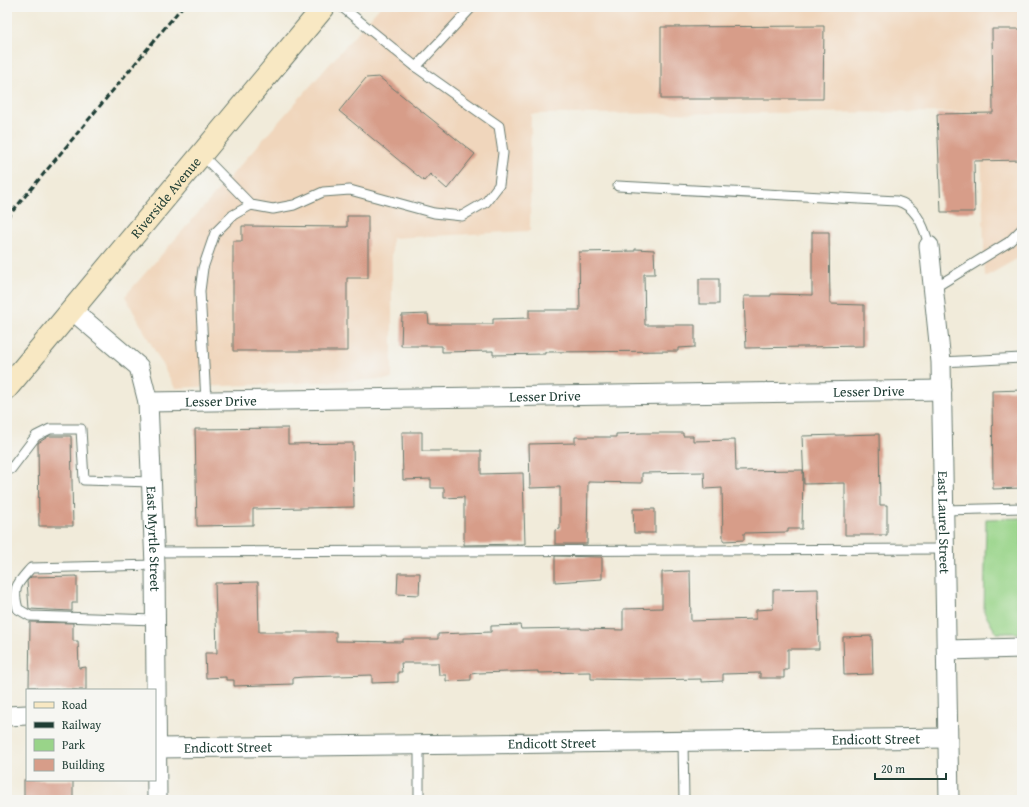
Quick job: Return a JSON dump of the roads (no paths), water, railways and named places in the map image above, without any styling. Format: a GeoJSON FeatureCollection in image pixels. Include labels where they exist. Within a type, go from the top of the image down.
{"type":"FeatureCollection","features":[{"type":"Feature","properties":{"kind":"main road","name":"Riverside Avenue"},"geometry":{"type":"LineString","coordinates":[[7,388],[324,7]]}},
{"type":"Feature","properties":{"kind":"street","name":"East Laurel Street"},"geometry":{"type":"LineString","coordinates":[[929,246],[941,362],[942,390],[948,800]]}},
{"type":"Feature","properties":{"kind":"street","name":"East Myrtle Street"},"geometry":{"type":"LineString","coordinates":[[72,310],[139,367],[148,402],[152,482],[156,689]]}},
{"type":"Feature","properties":{"kind":"street","name":"Lesser Drive"},"geometry":{"type":"LineString","coordinates":[[148,402],[942,390]]}},
{"type":"Feature","properties":{"kind":"street"},"geometry":{"type":"LineString","coordinates":[[947,650],[1022,648]]}},
{"type":"Feature","properties":{"kind":"street","name":"East Myrtle Street"},"geometry":{"type":"LineString","coordinates":[[156,713],[157,800]]}},
{"type":"Feature","properties":{"kind":"street"},"geometry":{"type":"LineString","coordinates":[[7,716],[26,715]]}},
{"type":"Feature","properties":{"kind":"street","name":"Endicott Street"},"geometry":{"type":"LineString","coordinates":[[157,748],[948,738]]}},
{"type":"Feature","properties":{"kind":"lane"},"geometry":{"type":"LineString","coordinates":[[201,154],[251,205],[273,209],[294,205],[324,192],[350,190],[434,213],[462,216],[486,202],[499,185],[503,153],[499,126],[416,66],[342,7]]}},
{"type":"Feature","properties":{"kind":"lane"},"geometry":{"type":"LineString","coordinates":[[416,66],[472,7]]}},
{"type":"Feature","properties":{"kind":"lane"},"geometry":{"type":"LineString","coordinates":[[618,186],[897,201],[908,205],[915,213],[929,246]]}},
{"type":"Feature","properties":{"kind":"lane"},"geometry":{"type":"LineString","coordinates":[[206,401],[200,291],[204,268],[215,233],[232,215],[251,205]]}},
{"type":"Feature","properties":{"kind":"lane"},"geometry":{"type":"LineString","coordinates":[[934,288],[1009,242],[1022,229]]}},
{"type":"Feature","properties":{"kind":"lane"},"geometry":{"type":"LineString","coordinates":[[941,362],[1022,358]]}},
{"type":"Feature","properties":{"kind":"lane"},"geometry":{"type":"LineString","coordinates":[[7,466],[11,469],[36,436],[50,429],[82,429],[84,480],[152,482]]}},
{"type":"Feature","properties":{"kind":"lane"},"geometry":{"type":"LineString","coordinates":[[944,510],[1022,508]]}},
{"type":"Feature","properties":{"kind":"lane"},"geometry":{"type":"LineString","coordinates":[[155,620],[30,616],[18,609],[14,593],[20,580],[31,568],[154,559],[945,550]]}},
{"type":"Feature","properties":{"kind":"lane"},"geometry":{"type":"LineString","coordinates":[[683,742],[684,800]]}},
{"type":"Feature","properties":{"kind":"lane"},"geometry":{"type":"LineString","coordinates":[[419,745],[419,800]]}},
{"type":"Feature","properties":{"kind":"railway"},"geometry":{"type":"LineString","coordinates":[[7,218],[182,7]]}}]}
